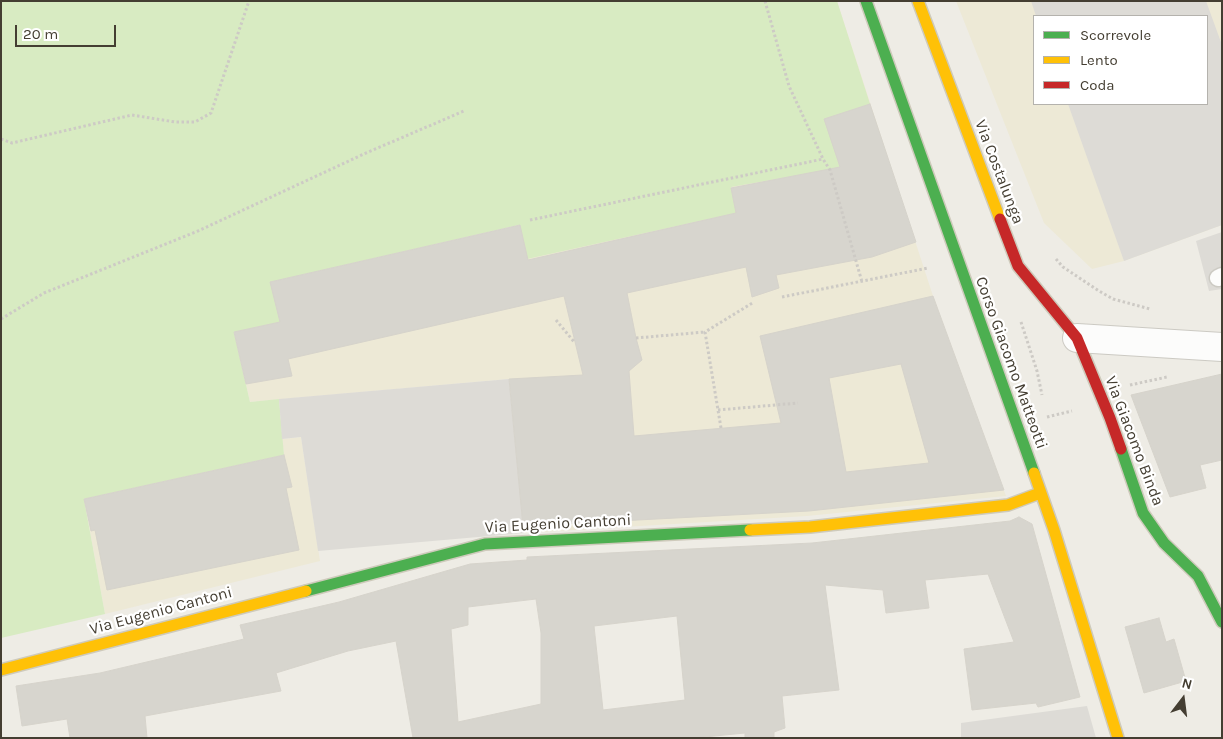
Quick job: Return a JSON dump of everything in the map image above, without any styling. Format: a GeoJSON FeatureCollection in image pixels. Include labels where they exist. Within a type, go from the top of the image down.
{"type":"FeatureCollection","features":[{"type":"Feature","properties":{"kind":"street","name":"Corso Giacomo Matteotti"},"geometry":{"type":"LineString","coordinates":[[866,1],[1054,530],[1118,738]]}},
{"type":"Feature","properties":{"kind":"street","name":"Via Costalunga"},"geometry":{"type":"LineString","coordinates":[[918,1],[1018,266],[1077,338]]}},
{"type":"Feature","properties":{"kind":"street"},"geometry":{"type":"LineString","coordinates":[[1077,338],[1222,347]]}},
{"type":"Feature","properties":{"kind":"street","name":"Via Giacomo Binda"},"geometry":{"type":"LineString","coordinates":[[1077,338],[1110,418],[1143,513],[1164,543],[1198,576],[1222,622]]}},
{"type":"Feature","properties":{"kind":"street","name":"Via Eugenio Cantoni"},"geometry":{"type":"LineString","coordinates":[[1,670],[485,544],[810,527],[1008,504],[1040,493]]}},
{"type":"Feature","properties":{"kind":"path"},"geometry":{"type":"LineString","coordinates":[[1,139],[12,143],[132,116],[175,122],[195,122],[211,113],[249,1]]}},
{"type":"Feature","properties":{"kind":"path"},"geometry":{"type":"LineString","coordinates":[[765,1],[789,86],[830,170],[862,282]]}},
{"type":"Feature","properties":{"kind":"path"},"geometry":{"type":"LineString","coordinates":[[1,319],[44,293],[198,231],[366,153],[464,111]]}},
{"type":"Feature","properties":{"kind":"path"},"geometry":{"type":"LineString","coordinates":[[530,220],[823,159]]}},
{"type":"Feature","properties":{"kind":"path"},"geometry":{"type":"LineString","coordinates":[[1052,255],[1063,267],[1113,299],[1158,310]]}},
{"type":"Feature","properties":{"kind":"path"},"geometry":{"type":"LineString","coordinates":[[782,297],[925,269],[957,259]]}},
{"type":"Feature","properties":{"kind":"path"},"geometry":{"type":"LineString","coordinates":[[636,338],[705,332],[754,302]]}},
{"type":"Feature","properties":{"kind":"path"},"geometry":{"type":"LineString","coordinates":[[1027,318],[1021,321],[1037,371],[1043,400]]}},
{"type":"Feature","properties":{"kind":"path"},"geometry":{"type":"LineString","coordinates":[[556,320],[576,343]]}},
{"type":"Feature","properties":{"kind":"path"},"geometry":{"type":"LineString","coordinates":[[705,332],[721,428]]}},
{"type":"Feature","properties":{"kind":"path"},"geometry":{"type":"LineString","coordinates":[[1129,385],[1175,375]]}},
{"type":"Feature","properties":{"kind":"path"},"geometry":{"type":"LineString","coordinates":[[718,410],[798,403]]}},
{"type":"Feature","properties":{"kind":"path"},"geometry":{"type":"LineString","coordinates":[[1045,408],[1049,424]]}},
{"type":"Feature","properties":{"kind":"path"},"geometry":{"type":"LineString","coordinates":[[1047,416],[1078,409]]}},
{"type":"Feature","properties":{"kind":"shaded area"},"geometry":{"type":"Polygon","coordinates":[[[837,1],[933,296],[1006,496],[807,516],[524,533],[509,379],[250,402],[234,332],[270,282],[520,225],[837,1]]]}},
{"type":"Feature","properties":{"kind":"shaded area"},"geometry":{"type":"Polygon","coordinates":[[[956,1],[1222,1],[1222,225],[1124,261],[1092,269],[1044,223],[956,1]]]}},
{"type":"Feature","properties":{"kind":"shaded area"},"geometry":{"type":"Polygon","coordinates":[[[1031,1],[1206,1],[1222,45],[1222,225],[1124,261],[1068,105],[1208,105],[1208,15],[1036,15],[1031,1]]]}},
{"type":"Feature","properties":{"kind":"shaded area"},"geometry":{"type":"Polygon","coordinates":[[[1222,232],[1222,289],[1209,291],[1196,241],[1222,232]]]}},
{"type":"Feature","properties":{"kind":"shaded area"},"geometry":{"type":"Polygon","coordinates":[[[509,379],[524,533],[318,551],[301,437],[282,439],[279,399],[509,379]]]}},
{"type":"Feature","properties":{"kind":"shaded area"},"geometry":{"type":"Polygon","coordinates":[[[301,437],[320,561],[105,614],[84,499],[284,455],[282,439],[301,437]]]}},
{"type":"Feature","properties":{"kind":"shaded area"},"geometry":{"type":"Polygon","coordinates":[[[1087,706],[1096,738],[961,738],[961,723],[1087,706]]]}},
{"type":"Feature","properties":{"kind":"green space"},"geometry":{"type":"Polygon","coordinates":[[[1,1],[837,1],[870,104],[825,119],[840,168],[731,187],[736,213],[527,259],[519,225],[271,282],[280,322],[234,332],[250,402],[279,399],[284,455],[84,499],[105,614],[1,638],[1,1]]]}},
{"type":"Feature","properties":{"kind":"building"},"geometry":{"type":"Polygon","coordinates":[[[870,104],[916,242],[872,257],[776,275],[779,288],[752,297],[746,267],[627,293],[642,360],[629,371],[634,436],[781,423],[760,336],[933,296],[1004,490],[809,511],[523,526],[509,379],[583,375],[564,296],[288,359],[292,376],[246,384],[234,332],[280,322],[270,282],[520,225],[528,260],[736,213],[731,188],[840,167],[824,119],[870,104]],[[901,364],[829,378],[846,472],[929,463],[901,364]]]}},
{"type":"Feature","properties":{"kind":"building"},"geometry":{"type":"Polygon","coordinates":[[[1222,374],[1222,460],[1200,465],[1206,488],[1170,497],[1131,395],[1222,374]]]}},
{"type":"Feature","properties":{"kind":"building"},"geometry":{"type":"Polygon","coordinates":[[[284,455],[292,487],[286,488],[299,550],[107,590],[95,530],[91,531],[84,499],[284,455]]]}},
{"type":"Feature","properties":{"kind":"building"},"geometry":{"type":"Polygon","coordinates":[[[1019,517],[1032,524],[1080,697],[1038,707],[1036,703],[972,710],[964,649],[1014,642],[988,574],[925,580],[929,608],[886,613],[883,590],[825,585],[839,690],[782,696],[785,728],[774,732],[774,738],[745,738],[745,733],[694,738],[413,738],[396,641],[348,651],[276,673],[281,691],[145,716],[147,738],[70,738],[67,719],[22,726],[16,686],[100,673],[244,639],[240,625],[339,602],[470,564],[527,560],[527,557],[812,543],[1010,521],[1019,517]],[[536,599],[468,607],[468,625],[451,629],[458,722],[541,704],[541,633],[536,599]],[[677,616],[594,626],[603,710],[685,700],[677,616]]]}},
{"type":"Feature","properties":{"kind":"building"},"geometry":{"type":"Polygon","coordinates":[[[1159,618],[1166,642],[1174,639],[1186,681],[1144,693],[1125,627],[1159,618]]]}},
{"type":"Feature","properties":{"kind":"traffic: fast"},"geometry":{"type":"LineString","coordinates":[[866,1],[1034,473]]}},
{"type":"Feature","properties":{"kind":"traffic: fast"},"geometry":{"type":"LineString","coordinates":[[1121,449],[1143,513],[1164,543],[1198,576],[1222,622]]}},
{"type":"Feature","properties":{"kind":"traffic: fast"},"geometry":{"type":"LineString","coordinates":[[306,591],[485,544],[750,530]]}},
{"type":"Feature","properties":{"kind":"traffic: slow"},"geometry":{"type":"LineString","coordinates":[[918,1],[1000,219]]}},
{"type":"Feature","properties":{"kind":"traffic: slow"},"geometry":{"type":"LineString","coordinates":[[1034,473],[1054,530],[1118,738]]}},
{"type":"Feature","properties":{"kind":"traffic: slow"},"geometry":{"type":"LineString","coordinates":[[750,530],[810,527],[1008,505],[1040,493]]}},
{"type":"Feature","properties":{"kind":"traffic: slow"},"geometry":{"type":"LineString","coordinates":[[1,670],[306,591]]}},
{"type":"Feature","properties":{"kind":"traffic: jam"},"geometry":{"type":"LineString","coordinates":[[1000,219],[1018,266],[1077,338],[1121,449]]}}]}
